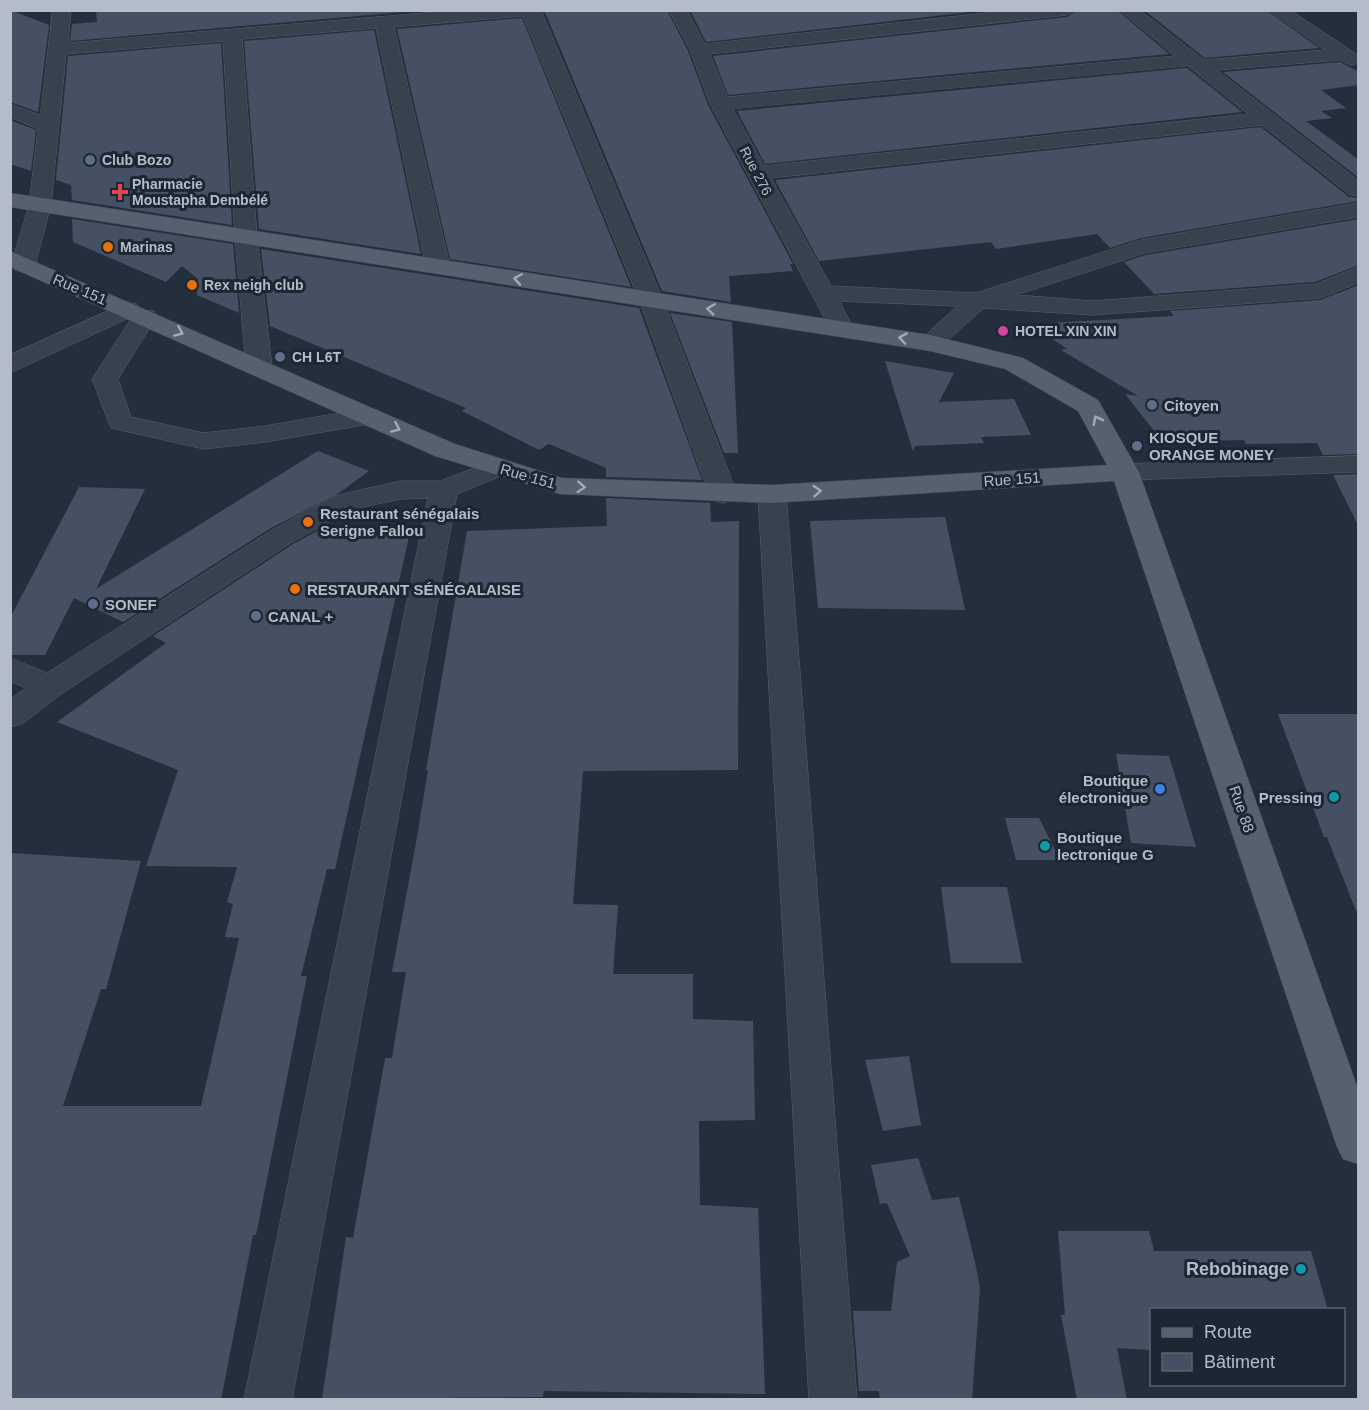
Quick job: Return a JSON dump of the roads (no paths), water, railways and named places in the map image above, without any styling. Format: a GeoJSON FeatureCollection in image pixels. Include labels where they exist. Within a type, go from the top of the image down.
{"type":"FeatureCollection","features":[{"type":"Feature","properties":{"kind":"main road","name":"Rue 88"},"geometry":{"type":"LineString","coordinates":[[10,200],[651,300],[841,327],[930,343],[1014,363],[1089,406],[1125,472],[1359,1147]]}},
{"type":"Feature","properties":{"kind":"main road","name":"Rue 151"},"geometry":{"type":"LineString","coordinates":[[17,261],[445,450],[560,486],[723,494],[772,494],[1125,472]]}},
{"type":"Feature","properties":{"kind":"street"},"geometry":{"type":"LineString","coordinates":[[17,261],[40,205],[62,10]]}},
{"type":"Feature","properties":{"kind":"street","name":"Rue 276"},"geometry":{"type":"LineString","coordinates":[[678,10],[699,50],[720,104],[841,327]]}},
{"type":"Feature","properties":{"kind":"street"},"geometry":{"type":"LineString","coordinates":[[699,50],[1067,10]]}},
{"type":"Feature","properties":{"kind":"street"},"geometry":{"type":"LineString","coordinates":[[1128,10],[1359,190]]}},
{"type":"Feature","properties":{"kind":"street"},"geometry":{"type":"LineString","coordinates":[[1277,10],[1351,59]]}},
{"type":"Feature","properties":{"kind":"street"},"geometry":{"type":"LineString","coordinates":[[58,49],[531,11],[651,300],[723,494]]}},
{"type":"Feature","properties":{"kind":"street"},"geometry":{"type":"LineString","coordinates":[[384,22],[438,267]]}},
{"type":"Feature","properties":{"kind":"street"},"geometry":{"type":"LineString","coordinates":[[232,36],[246,237],[259,367]]}},
{"type":"Feature","properties":{"kind":"street"},"geometry":{"type":"LineString","coordinates":[[720,104],[1196,63],[1351,59]]}},
{"type":"Feature","properties":{"kind":"street"},"geometry":{"type":"LineString","coordinates":[[10,111],[50,126]]}},
{"type":"Feature","properties":{"kind":"street"},"geometry":{"type":"LineString","coordinates":[[757,173],[1266,118]]}},
{"type":"Feature","properties":{"kind":"street"},"geometry":{"type":"LineString","coordinates":[[930,343],[978,300],[1141,247],[1359,210]]}},
{"type":"Feature","properties":{"kind":"street"},"geometry":{"type":"LineString","coordinates":[[824,294],[978,300],[1093,308],[1320,291],[1359,274]]}},
{"type":"Feature","properties":{"kind":"street"},"geometry":{"type":"LineString","coordinates":[[10,365],[136,313]]}},
{"type":"Feature","properties":{"kind":"street"},"geometry":{"type":"LineString","coordinates":[[136,313],[105,379],[120,422],[204,441],[369,416]]}},
{"type":"Feature","properties":{"kind":"street"},"geometry":{"type":"LineString","coordinates":[[1125,472],[1359,464]]}},
{"type":"Feature","properties":{"kind":"street"},"geometry":{"type":"LineString","coordinates":[[10,716],[50,687],[282,536],[344,502],[400,490],[444,489],[498,467]]}},
{"type":"Feature","properties":{"kind":"street"},"geometry":{"type":"LineString","coordinates":[[268,1400],[444,489]]}},
{"type":"Feature","properties":{"kind":"street"},"geometry":{"type":"LineString","coordinates":[[772,494],[833,1400]]}},
{"type":"Feature","properties":{"kind":"street"},"geometry":{"type":"LineString","coordinates":[[10,668],[50,687]]}},
{"type":"Feature","properties":{"kind":"place","name":"Club Bozo"},"geometry":{"type":"Point","coordinates":[90,160]}},
{"type":"Feature","properties":{"kind":"place","name":"Pharmacie Moustapha Dembélé"},"geometry":{"type":"Point","coordinates":[120,192]}},
{"type":"Feature","properties":{"kind":"place","name":"Marinas"},"geometry":{"type":"Point","coordinates":[108,247]}},
{"type":"Feature","properties":{"kind":"place","name":"Rex neigh club"},"geometry":{"type":"Point","coordinates":[192,285]}},
{"type":"Feature","properties":{"kind":"place","name":"HOTEL XIN XIN"},"geometry":{"type":"Point","coordinates":[1003,331]}},
{"type":"Feature","properties":{"kind":"place","name":"CH L6T"},"geometry":{"type":"Point","coordinates":[280,357]}},
{"type":"Feature","properties":{"kind":"place","name":"Citoyen"},"geometry":{"type":"Point","coordinates":[1152,405]}},
{"type":"Feature","properties":{"kind":"place","name":"KIOSQUE ORANGE MONEY"},"geometry":{"type":"Point","coordinates":[1137,446]}},
{"type":"Feature","properties":{"kind":"place","name":"Restaurant sénégalais Serigne Fallou"},"geometry":{"type":"Point","coordinates":[308,522]}},
{"type":"Feature","properties":{"kind":"place","name":"RESTAURANT SÉNÉGALAISE"},"geometry":{"type":"Point","coordinates":[295,589]}},
{"type":"Feature","properties":{"kind":"place","name":"SONEF"},"geometry":{"type":"Point","coordinates":[93,604]}},
{"type":"Feature","properties":{"kind":"place","name":"CANAL +"},"geometry":{"type":"Point","coordinates":[256,616]}},
{"type":"Feature","properties":{"kind":"place","name":"Boutique électronique"},"geometry":{"type":"Point","coordinates":[1160,789]}},
{"type":"Feature","properties":{"kind":"place","name":"Pressing"},"geometry":{"type":"Point","coordinates":[1334,797]}},
{"type":"Feature","properties":{"kind":"place","name":"Boutique lectronique G"},"geometry":{"type":"Point","coordinates":[1045,846]}},
{"type":"Feature","properties":{"kind":"place","name":"Rebobinage"},"geometry":{"type":"Point","coordinates":[1301,1269]}}]}
